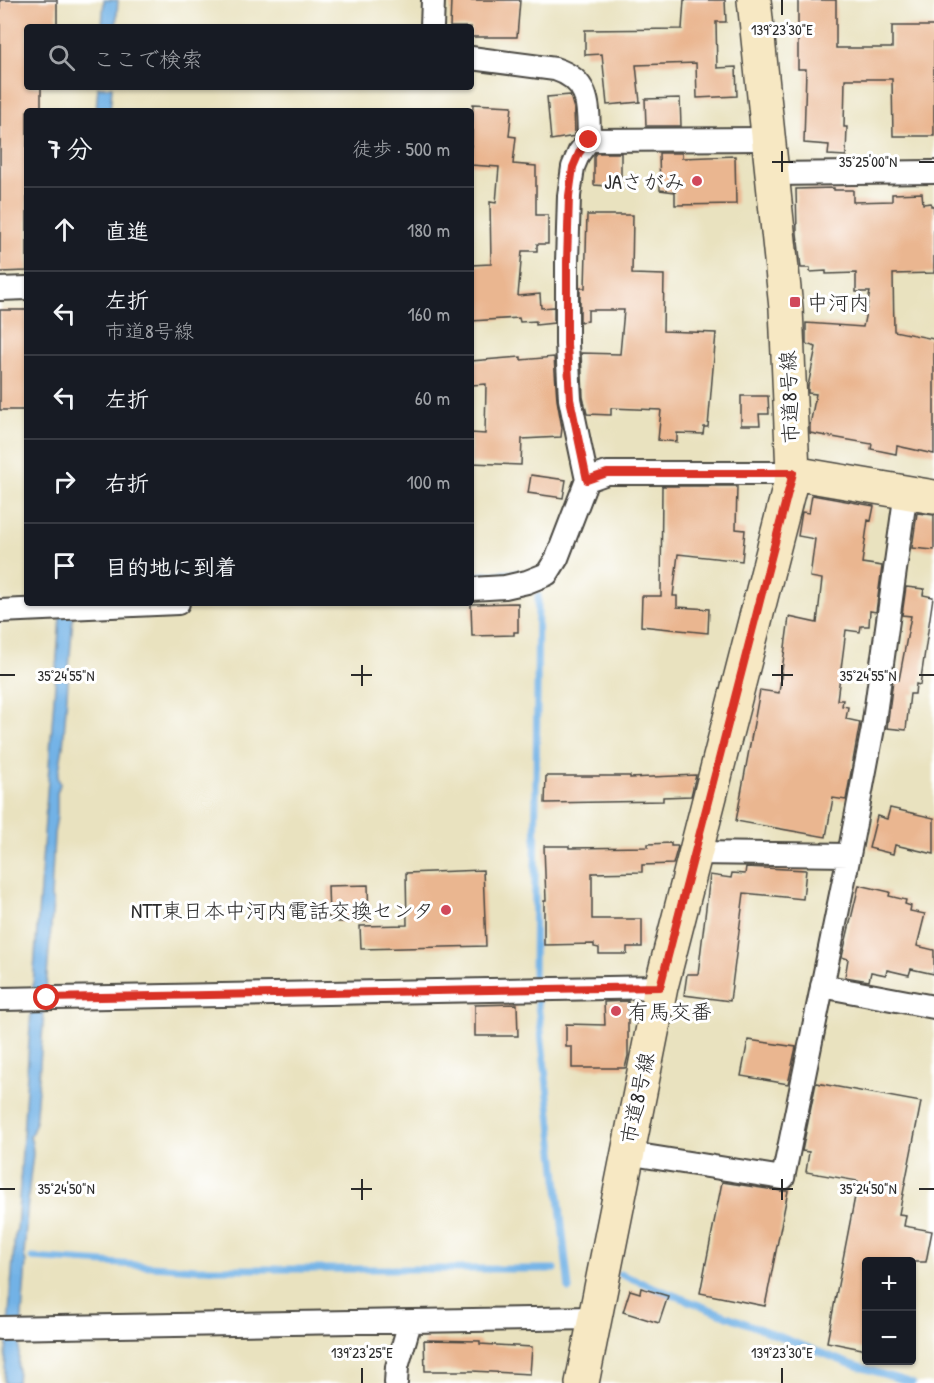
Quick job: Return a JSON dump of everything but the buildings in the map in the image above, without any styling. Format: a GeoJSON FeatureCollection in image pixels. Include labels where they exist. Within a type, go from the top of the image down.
{"type":"FeatureCollection","features":[{"type":"Feature","properties":{"kind":"street"},"geometry":{"type":"LineString","coordinates":[[432,24],[433,0]]}},
{"type":"Feature","properties":{"kind":"street","name":"市道8号線"},"geometry":{"type":"LineString","coordinates":[[582,1383],[660,987],[793,473],[786,308],[754,0]]}},
{"type":"Feature","properties":{"kind":"street"},"geometry":{"type":"LineString","coordinates":[[474,58],[555,69],[567,73],[580,84],[585,94],[588,104],[589,140],[579,153],[573,167],[569,196],[567,274],[570,399],[587,480],[557,558],[547,574],[505,587],[474,589]]}},
{"type":"Feature","properties":{"kind":"street"},"geometry":{"type":"LineString","coordinates":[[589,140],[769,139]]}},
{"type":"Feature","properties":{"kind":"street"},"geometry":{"type":"LineString","coordinates":[[772,174],[934,172]]}},
{"type":"Feature","properties":{"kind":"street"},"geometry":{"type":"LineString","coordinates":[[0,289],[24,288]]}},
{"type":"Feature","properties":{"kind":"street"},"geometry":{"type":"LineString","coordinates":[[587,480],[607,473],[793,473],[920,494],[783,1178],[626,1153]]}},
{"type":"Feature","properties":{"kind":"street"},"geometry":{"type":"LineString","coordinates":[[0,611],[113,606]]}},
{"type":"Feature","properties":{"kind":"street"},"geometry":{"type":"LineString","coordinates":[[695,853],[849,855]]}},
{"type":"Feature","properties":{"kind":"street"},"geometry":{"type":"LineString","coordinates":[[822,986],[934,1007]]}},
{"type":"Feature","properties":{"kind":"street"},"geometry":{"type":"LineString","coordinates":[[0,999],[660,987]]}},
{"type":"Feature","properties":{"kind":"street"},"geometry":{"type":"LineString","coordinates":[[9,1328],[595,1318]]}},
{"type":"Feature","properties":{"kind":"street"},"geometry":{"type":"LineString","coordinates":[[396,1383],[397,1367],[410,1322]]}},
{"type":"Feature","properties":{"kind":"water"},"geometry":{"type":"Polygon","coordinates":[[[104,0],[118,0],[116,24],[102,24],[104,0]]]}},
{"type":"Feature","properties":{"kind":"water"},"geometry":{"type":"Polygon","coordinates":[[[98,90],[112,90],[110,108],[96,108],[98,90]]]}},
{"type":"Feature","properties":{"kind":"water"},"geometry":{"type":"Polygon","coordinates":[[[61,606],[74,606],[63,747],[58,777],[60,784],[57,793],[54,834],[51,898],[53,902],[35,1125],[30,1137],[33,1152],[24,1255],[26,1262],[17,1383],[4,1383],[15,1232],[17,1230],[61,606]]]}},
{"type":"Feature","properties":{"kind":"waterway"},"geometry":{"type":"LineString","coordinates":[[474,576],[516,573]]}},
{"type":"Feature","properties":{"kind":"waterway"},"geometry":{"type":"LineString","coordinates":[[534,976],[538,596]]}},
{"type":"Feature","properties":{"kind":"waterway"},"geometry":{"type":"LineString","coordinates":[[537,995],[569,1289]]}},
{"type":"Feature","properties":{"kind":"waterway"},"geometry":{"type":"LineString","coordinates":[[32,1258],[196,1269],[555,1269]]}},
{"type":"Feature","properties":{"kind":"waterway"},"geometry":{"type":"LineString","coordinates":[[620,1274],[850,1364],[912,1383]]}},
{"type":"Feature","properties":{"kind":"place","name":"JAさがみ"},"geometry":{"type":"Point","coordinates":[697,181]}},
{"type":"Feature","properties":{"kind":"place","name":"中河内"},"geometry":{"type":"Point","coordinates":[795,302]}},
{"type":"Feature","properties":{"kind":"place","name":"NTT東日本中河内電話交換センタ"},"geometry":{"type":"Point","coordinates":[446,910]}},
{"type":"Feature","properties":{"kind":"place","name":"有馬交番"},"geometry":{"type":"Point","coordinates":[616,1011]}},
{"type":"Feature","properties":{"kind":"route"},"geometry":{"type":"LineString","coordinates":[[47,998],[660,987],[793,473],[607,473],[587,480],[570,399],[567,262],[569,196],[573,167],[579,153],[589,140]]}}]}
